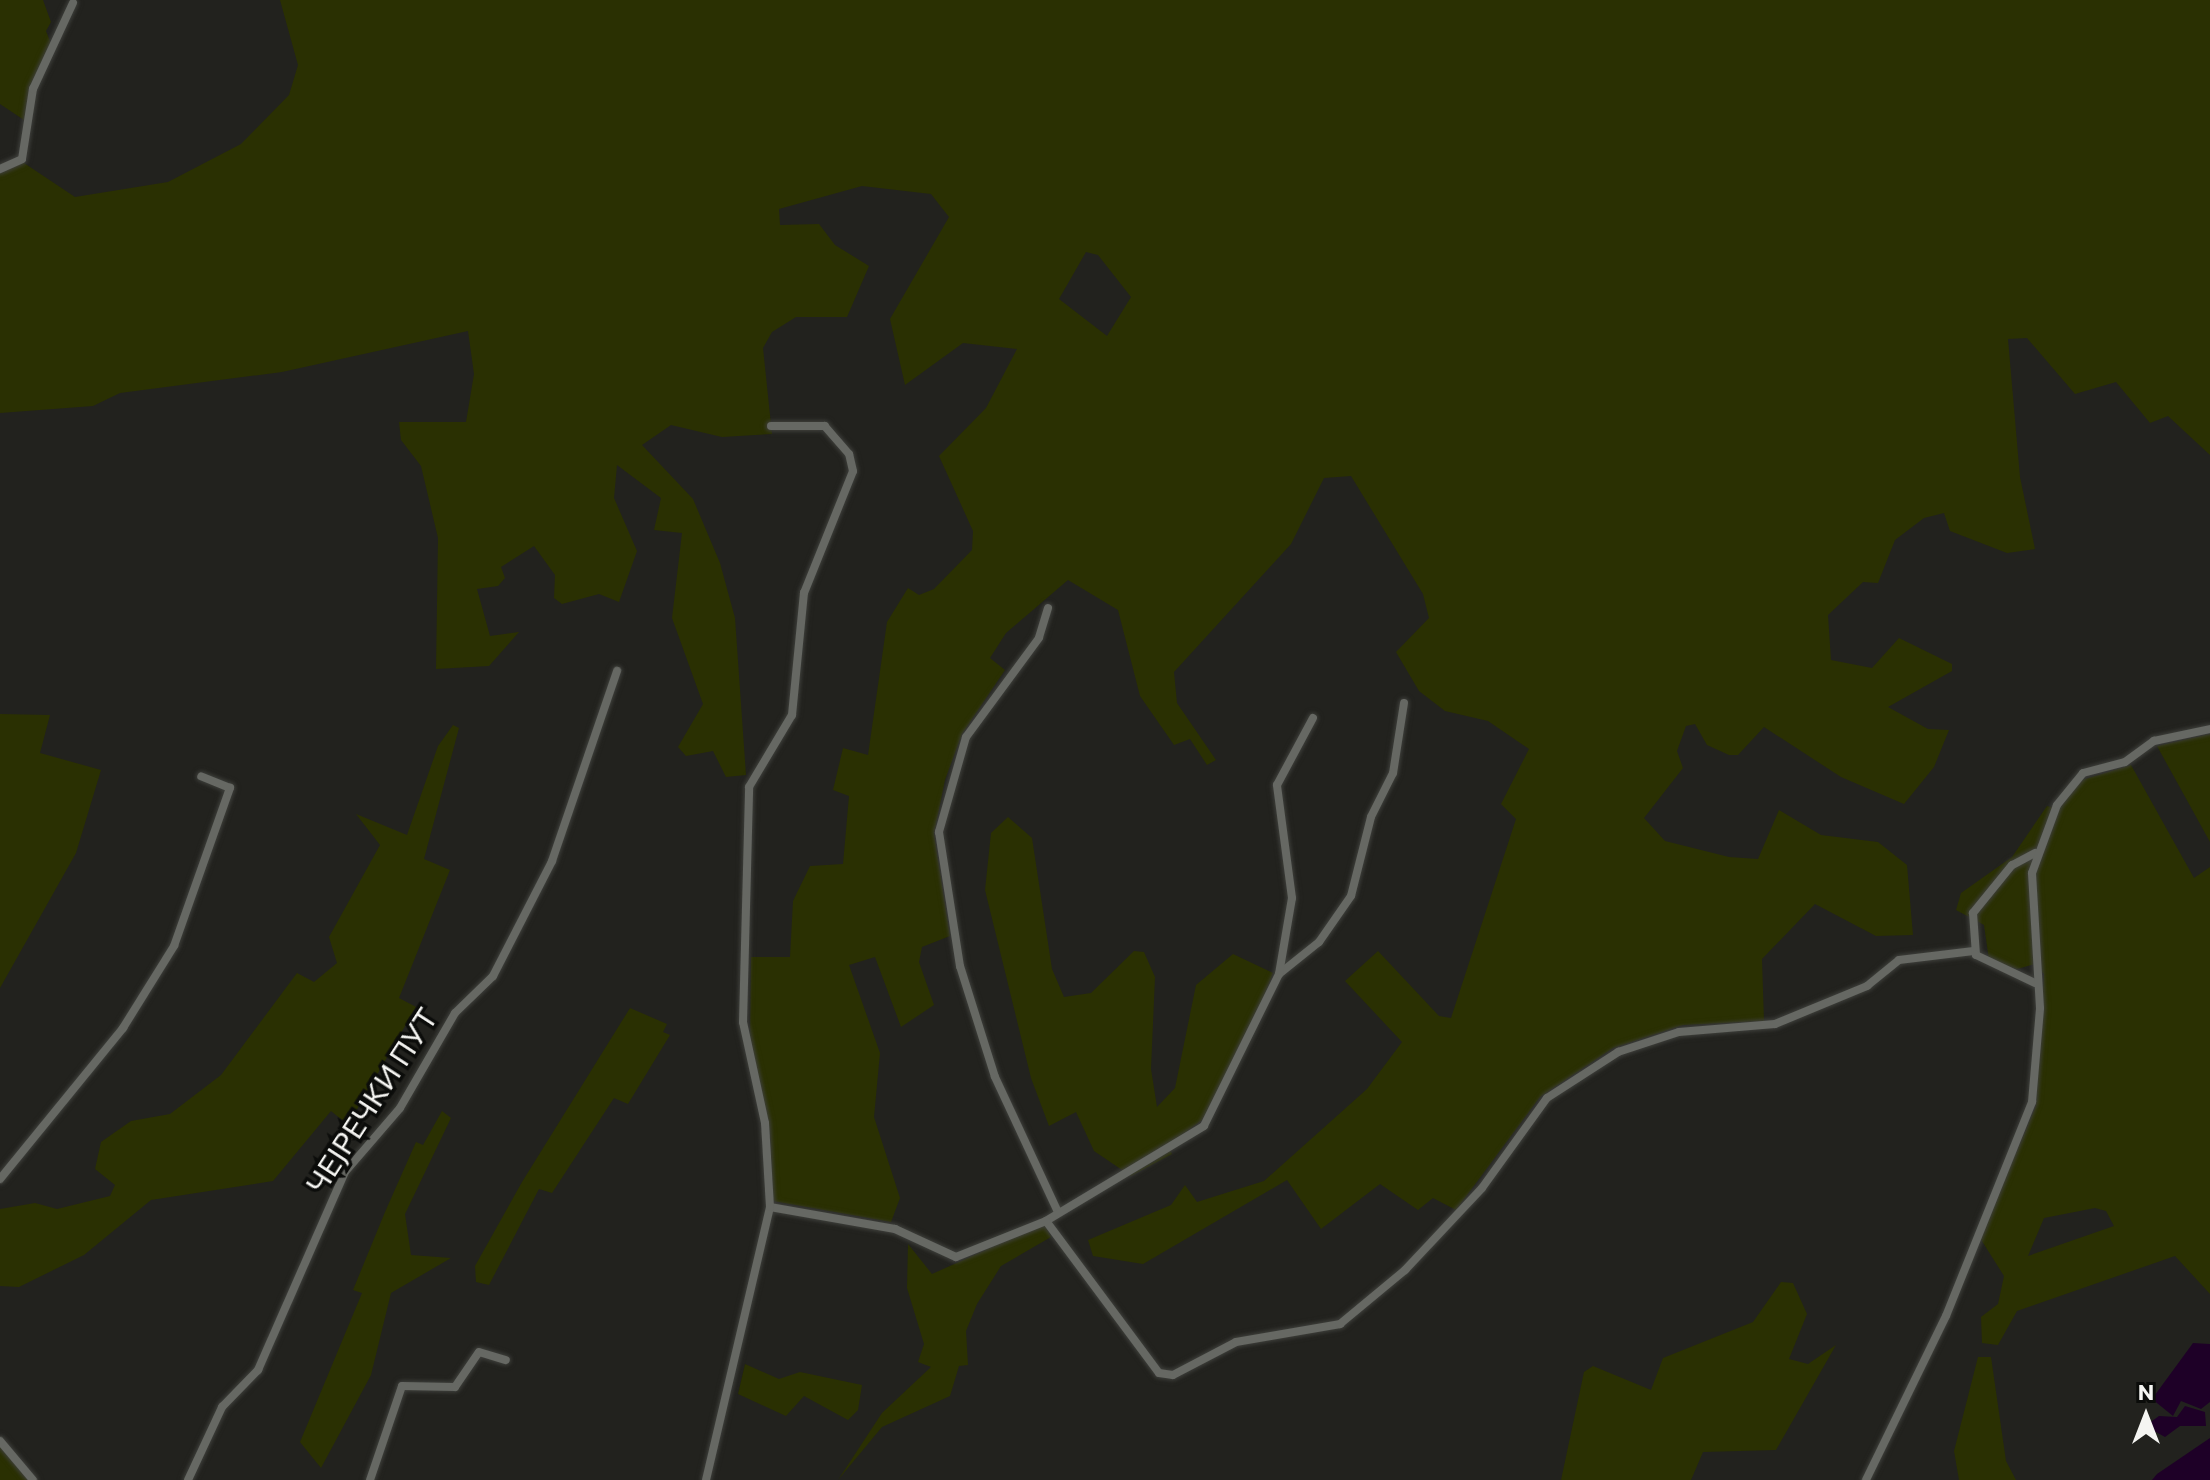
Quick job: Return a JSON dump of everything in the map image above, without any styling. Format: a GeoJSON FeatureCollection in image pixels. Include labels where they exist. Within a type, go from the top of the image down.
{"type":"FeatureCollection","features":[{"type":"Feature","properties":{"kind":"street"},"geometry":{"type":"LineString","coordinates":[[0,169],[22,159],[33,89],[73,3]]}},
{"type":"Feature","properties":{"kind":"street"},"geometry":{"type":"LineString","coordinates":[[706,1480],[733,1390],[770,1207],[765,1123],[743,1022],[749,787],[792,715],[804,593],[853,471],[853,460],[825,426],[771,426]]}},
{"type":"Feature","properties":{"kind":"street"},"geometry":{"type":"LineString","coordinates":[[1048,608],[1039,638],[966,737],[939,832],[960,966],[995,1077],[1057,1210]]}},
{"type":"Feature","properties":{"kind":"street","name":"ЧЕЈРЕЧКИ ПУТ"},"geometry":{"type":"LineString","coordinates":[[188,1480],[222,1407],[258,1370],[345,1172],[400,1108],[455,1013],[493,976],[552,861],[617,671]]}},
{"type":"Feature","properties":{"kind":"street"},"geometry":{"type":"LineString","coordinates":[[1279,974],[1319,942],[1351,896],[1371,817],[1393,773],[1404,703]]}},
{"type":"Feature","properties":{"kind":"street"},"geometry":{"type":"LineString","coordinates":[[770,1207],[904,1231],[956,1257],[1046,1221],[1057,1210],[1204,1126],[1279,974],[1292,898],[1277,785],[1313,718]]}},
{"type":"Feature","properties":{"kind":"street"},"geometry":{"type":"LineString","coordinates":[[1866,1480],[1946,1316],[2025,1123],[2038,1074],[2032,967],[2035,853],[2065,791],[2083,773],[2125,762],[2154,741],[2210,729]]}},
{"type":"Feature","properties":{"kind":"street"},"geometry":{"type":"LineString","coordinates":[[0,1179],[123,1028],[174,946],[230,788],[201,776]]}},
{"type":"Feature","properties":{"kind":"street"},"geometry":{"type":"LineString","coordinates":[[1973,951],[1975,905],[2012,865],[2035,853]]}},
{"type":"Feature","properties":{"kind":"street"},"geometry":{"type":"LineString","coordinates":[[1046,1221],[1150,1363],[1173,1375],[1236,1342],[1340,1324],[1405,1270],[1482,1188],[1547,1098],[1618,1052],[1679,1032],[1775,1024],[1867,986],[1899,960],[1973,951],[2035,983]]}},
{"type":"Feature","properties":{"kind":"street"},"geometry":{"type":"LineString","coordinates":[[2015,973],[2032,967]]}},
{"type":"Feature","properties":{"kind":"street"},"geometry":{"type":"LineString","coordinates":[[370,1480],[402,1386],[455,1387],[466,1360],[479,1352],[506,1360]]}},
{"type":"Feature","properties":{"kind":"street"},"geometry":{"type":"LineString","coordinates":[[0,1441],[33,1480]]}},
{"type":"Feature","properties":{"kind":"green space"},"geometry":{"type":"Polygon","coordinates":[[[0,0],[43,0],[51,22],[46,31],[52,46],[24,120],[0,104],[0,0]]]}},
{"type":"Feature","properties":{"kind":"green space"},"geometry":{"type":"Polygon","coordinates":[[[280,0],[2210,0],[2210,455],[2168,416],[2150,423],[2116,382],[2075,394],[2027,338],[2008,339],[2020,477],[2035,549],[2007,553],[1950,531],[1944,513],[1924,518],[1895,540],[1878,583],[1863,582],[1828,615],[1831,660],[1872,668],[1899,638],[1952,664],[1952,671],[1888,707],[1928,729],[1949,730],[1934,767],[1904,804],[1841,777],[1764,727],[1738,755],[1729,755],[1707,745],[1695,724],[1686,726],[1677,751],[1683,768],[1644,818],[1665,841],[1729,857],[1758,859],[1779,810],[1821,835],[1878,842],[1907,865],[1913,935],[1876,936],[1815,904],[1762,959],[1764,1021],[1683,1025],[1613,1048],[1540,1097],[1456,1210],[1433,1198],[1418,1210],[1380,1184],[1321,1229],[1287,1180],[1143,1264],[1093,1256],[1088,1240],[1171,1205],[1185,1185],[1197,1202],[1264,1181],[1367,1089],[1402,1042],[1345,981],[1378,951],[1439,1016],[1451,1018],[1516,819],[1501,804],[1529,749],[1488,721],[1445,711],[1419,691],[1396,652],[1429,618],[1423,594],[1351,476],[1324,478],[1291,544],[1174,672],[1177,703],[1216,760],[1207,765],[1190,739],[1174,745],[1140,696],[1118,610],[1068,580],[1006,633],[990,658],[1005,670],[962,734],[945,780],[934,834],[950,936],[922,947],[919,962],[934,1005],[901,1027],[875,957],[849,965],[880,1053],[874,1117],[900,1198],[891,1222],[773,1201],[770,1133],[750,1042],[751,957],[790,957],[793,901],[810,866],[843,864],[849,796],[833,790],[843,748],[868,755],[887,622],[908,588],[919,595],[934,589],[972,550],[973,531],[939,456],[986,408],[1017,349],[963,343],[905,385],[890,319],[949,217],[931,194],[862,186],[779,209],[780,225],[819,224],[835,245],[869,266],[847,317],[796,317],[772,332],[763,348],[772,434],[722,437],[671,425],[642,445],[693,499],[720,563],[735,618],[746,775],[726,777],[713,751],[686,756],[678,747],[703,704],[672,618],[682,533],[654,530],[661,498],[617,465],[614,498],[637,551],[619,602],[599,594],[562,604],[554,598],[555,575],[534,546],[501,567],[505,578],[498,586],[477,589],[490,636],[519,632],[489,666],[436,669],[438,538],[421,466],[401,440],[399,422],[466,422],[474,374],[468,331],[282,372],[120,393],[93,406],[0,413],[0,165],[18,159],[75,197],[168,182],[241,144],[289,95],[298,65],[280,0]],[[1086,252],[1059,299],[1107,336],[1131,297],[1098,255],[1086,252]]]}},
{"type":"Feature","properties":{"kind":"green space"},"geometry":{"type":"Polygon","coordinates":[[[0,714],[50,715],[40,753],[101,770],[76,853],[0,988],[0,714]]]}},
{"type":"Feature","properties":{"kind":"green space"},"geometry":{"type":"Polygon","coordinates":[[[453,725],[459,728],[424,859],[450,870],[399,998],[416,1007],[348,1125],[331,1111],[273,1181],[151,1200],[84,1255],[19,1287],[0,1286],[0,1209],[35,1203],[57,1209],[110,1196],[115,1185],[95,1169],[101,1142],[131,1121],[170,1114],[221,1075],[297,973],[314,982],[337,963],[329,937],[380,845],[356,814],[407,835],[438,746],[453,725]]]}},
{"type":"Feature","properties":{"kind":"green space"},"geometry":{"type":"Polygon","coordinates":[[[2210,734],[2210,842],[2157,746],[2210,734]]]}},
{"type":"Feature","properties":{"kind":"green space"},"geometry":{"type":"Polygon","coordinates":[[[2131,765],[2194,878],[2210,867],[2210,1294],[2175,1256],[2017,1311],[1998,1345],[1982,1343],[1981,1317],[1998,1304],[2004,1276],[1980,1238],[2036,1106],[2044,974],[2035,964],[2017,969],[1989,960],[1984,925],[1956,910],[1961,893],[2012,857],[2047,806],[2059,809],[2082,780],[2131,765]],[[2095,1208],[2044,1218],[2028,1256],[2114,1226],[2106,1211],[2095,1208]]]}},
{"type":"Feature","properties":{"kind":"green space"},"geometry":{"type":"Polygon","coordinates":[[[1008,817],[1032,838],[1052,969],[1064,997],[1091,993],[1134,951],[1144,952],[1155,977],[1151,1069],[1157,1107],[1175,1088],[1196,985],[1233,954],[1273,973],[1244,1047],[1202,1120],[1168,1145],[1172,1154],[1131,1176],[1094,1151],[1076,1112],[1049,1126],[1031,1078],[985,890],[991,833],[1008,817]]]}},
{"type":"Feature","properties":{"kind":"green space"},"geometry":{"type":"Polygon","coordinates":[[[630,1008],[667,1024],[663,1032],[670,1035],[628,1104],[614,1098],[552,1193],[539,1189],[489,1285],[476,1282],[475,1266],[522,1182],[630,1008]]]}},
{"type":"Feature","properties":{"kind":"green space"},"geometry":{"type":"Polygon","coordinates":[[[442,1111],[451,1118],[405,1214],[411,1255],[451,1258],[391,1293],[371,1375],[321,1468],[300,1442],[362,1293],[353,1290],[385,1212],[416,1142],[423,1145],[442,1111]]]}},
{"type":"Feature","properties":{"kind":"green space"},"geometry":{"type":"Polygon","coordinates":[[[1044,1224],[1051,1237],[1001,1266],[977,1304],[966,1331],[968,1365],[959,1366],[950,1396],[882,1427],[838,1480],[882,1413],[931,1367],[918,1362],[924,1344],[907,1288],[908,1244],[932,1274],[1044,1224]]]}},
{"type":"Feature","properties":{"kind":"green space"},"geometry":{"type":"Polygon","coordinates":[[[1781,1282],[1793,1283],[1807,1314],[1789,1359],[1808,1364],[1836,1345],[1776,1450],[1703,1452],[1691,1480],[1561,1480],[1584,1372],[1593,1366],[1651,1390],[1663,1358],[1753,1322],[1781,1282]]]}},
{"type":"Feature","properties":{"kind":"green space"},"geometry":{"type":"Polygon","coordinates":[[[1978,1357],[1991,1357],[2006,1461],[2016,1480],[1959,1480],[1954,1451],[1978,1357]]]}},
{"type":"Feature","properties":{"kind":"green space"},"geometry":{"type":"Polygon","coordinates":[[[745,1364],[779,1379],[800,1372],[862,1385],[858,1410],[848,1420],[804,1396],[786,1416],[738,1394],[745,1364]]]}},
{"type":"Feature","properties":{"kind":"green space"},"geometry":{"type":"Polygon","coordinates":[[[0,1446],[28,1480],[0,1480],[0,1446]]]}},
{"type":"Feature","properties":{"kind":"shaded area"},"geometry":{"type":"Polygon","coordinates":[[[2193,1343],[2210,1344],[2210,1402],[2201,1409],[2181,1401],[2173,1416],[2152,1399],[2193,1343]]]}},
{"type":"Feature","properties":{"kind":"shaded area"},"geometry":{"type":"Polygon","coordinates":[[[2185,1406],[2205,1412],[2206,1426],[2180,1426],[2165,1437],[2145,1426],[2159,1416],[2177,1417],[2185,1406]]]}},
{"type":"Feature","properties":{"kind":"shaded area"},"geometry":{"type":"Polygon","coordinates":[[[2210,1438],[2210,1480],[2152,1480],[2157,1474],[2210,1438]]]}}]}
